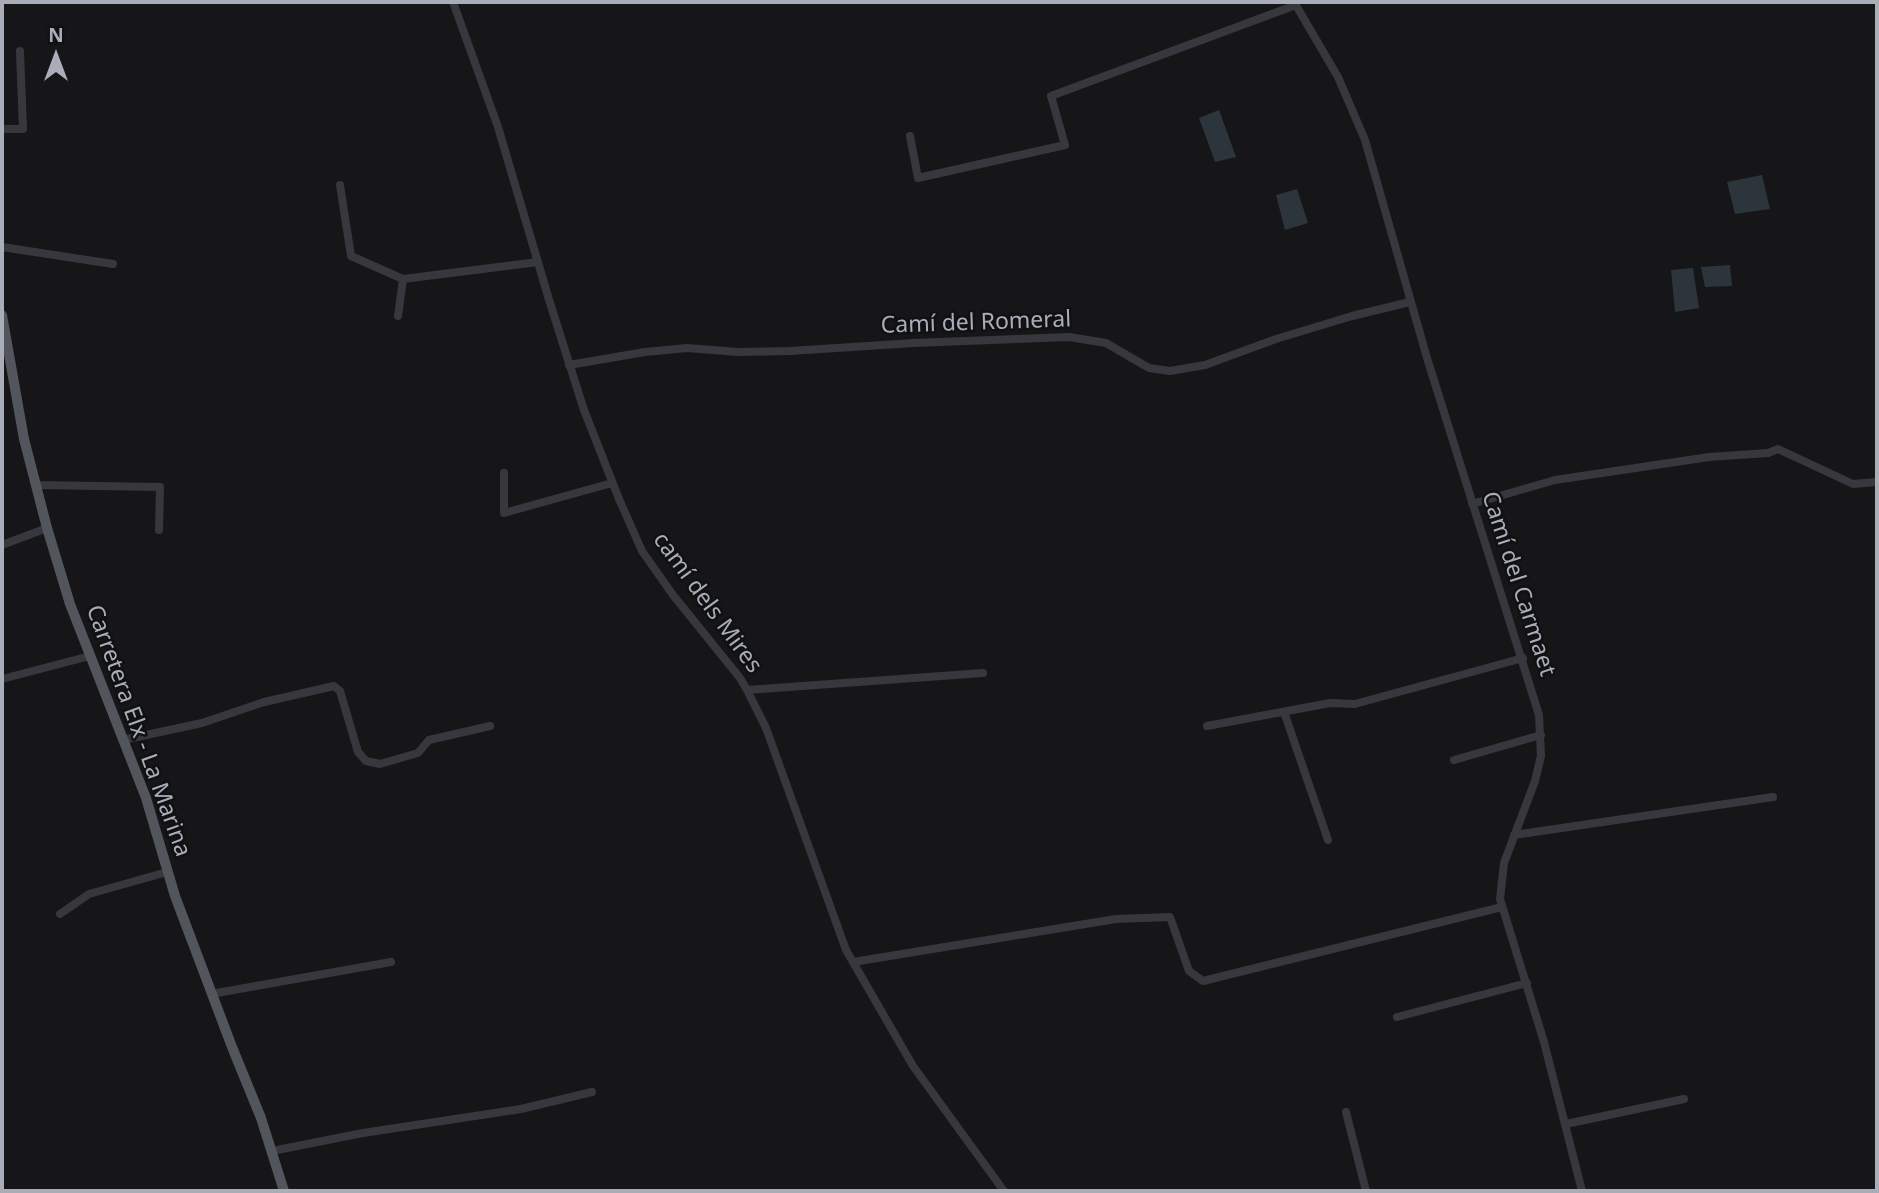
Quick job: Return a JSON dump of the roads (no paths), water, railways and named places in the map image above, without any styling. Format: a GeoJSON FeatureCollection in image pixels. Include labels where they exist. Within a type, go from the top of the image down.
{"type":"FeatureCollection","features":[{"type":"Feature","properties":{"kind":"main road","name":"Carretera Elx - La Marina"},"geometry":{"type":"LineString","coordinates":[[2,315],[24,439],[70,604],[146,798],[167,872],[261,1118],[284,1191]]}},
{"type":"Feature","properties":{"kind":"street","name":"camí dels Mires"},"geometry":{"type":"LineString","coordinates":[[453,2],[498,127],[569,365],[612,483],[642,551],[747,690],[766,728],[846,950],[912,1066],[1004,1191]]}},
{"type":"Feature","properties":{"kind":"street"},"geometry":{"type":"LineString","coordinates":[[910,136],[918,178],[1065,145],[1051,96],[1295,3]]}},
{"type":"Feature","properties":{"kind":"street","name":"Camí del Carmaet"},"geometry":{"type":"LineString","coordinates":[[1295,3],[1338,77],[1365,139],[1410,302],[1539,715],[1541,756],[1535,781],[1504,863],[1500,899],[1527,983],[1582,1191]]}},
{"type":"Feature","properties":{"kind":"street"},"geometry":{"type":"LineString","coordinates":[[2,129],[23,129],[20,51]]}},
{"type":"Feature","properties":{"kind":"street"},"geometry":{"type":"LineString","coordinates":[[340,186],[351,256],[403,279],[538,262]]}},
{"type":"Feature","properties":{"kind":"street"},"geometry":{"type":"LineString","coordinates":[[2,247],[113,264]]}},
{"type":"Feature","properties":{"kind":"street"},"geometry":{"type":"LineString","coordinates":[[398,316],[403,279]]}},
{"type":"Feature","properties":{"kind":"street","name":"Camí del Romeral"},"geometry":{"type":"LineString","coordinates":[[569,365],[645,352],[688,348],[738,352],[790,351],[1069,337],[1106,343],[1149,368],[1170,371],[1205,365],[1314,327],[1410,302]]}},
{"type":"Feature","properties":{"kind":"street"},"geometry":{"type":"LineString","coordinates":[[1472,504],[1555,480],[1709,457],[1768,453],[1778,449],[1853,484],[1877,482]]}},
{"type":"Feature","properties":{"kind":"street"},"geometry":{"type":"LineString","coordinates":[[504,473],[504,513],[612,483]]}},
{"type":"Feature","properties":{"kind":"street"},"geometry":{"type":"LineString","coordinates":[[36,485],[160,487],[159,530]]}},
{"type":"Feature","properties":{"kind":"street"},"geometry":{"type":"LineString","coordinates":[[2,545],[47,528]]}},
{"type":"Feature","properties":{"kind":"street"},"geometry":{"type":"LineString","coordinates":[[2,679],[90,656]]}},
{"type":"Feature","properties":{"kind":"street"},"geometry":{"type":"LineString","coordinates":[[1207,726],[1330,703],[1355,704],[1523,658]]}},
{"type":"Feature","properties":{"kind":"street"},"geometry":{"type":"LineString","coordinates":[[747,690],[983,673]]}},
{"type":"Feature","properties":{"kind":"street"},"geometry":{"type":"LineString","coordinates":[[123,740],[202,723],[264,702],[334,686],[340,691],[359,752],[366,761],[380,764],[418,752],[429,740],[490,726]]}},
{"type":"Feature","properties":{"kind":"street"},"geometry":{"type":"LineString","coordinates":[[1284,712],[1328,840]]}},
{"type":"Feature","properties":{"kind":"street"},"geometry":{"type":"LineString","coordinates":[[1454,760],[1541,735]]}},
{"type":"Feature","properties":{"kind":"street"},"geometry":{"type":"LineString","coordinates":[[1514,835],[1773,797]]}},
{"type":"Feature","properties":{"kind":"street"},"geometry":{"type":"LineString","coordinates":[[60,914],[89,894],[167,872]]}},
{"type":"Feature","properties":{"kind":"street"},"geometry":{"type":"LineString","coordinates":[[853,962],[1116,919],[1170,917],[1189,971],[1203,981],[1502,907]]}},
{"type":"Feature","properties":{"kind":"street"},"geometry":{"type":"LineString","coordinates":[[211,993],[390,962]]}},
{"type":"Feature","properties":{"kind":"street"},"geometry":{"type":"LineString","coordinates":[[1397,1017],[1527,983]]}},
{"type":"Feature","properties":{"kind":"street"},"geometry":{"type":"LineString","coordinates":[[272,1151],[363,1133],[521,1109],[592,1093]]}},
{"type":"Feature","properties":{"kind":"street"},"geometry":{"type":"LineString","coordinates":[[1566,1124],[1684,1099]]}},
{"type":"Feature","properties":{"kind":"street"},"geometry":{"type":"LineString","coordinates":[[1346,1112],[1366,1191]]}}]}
